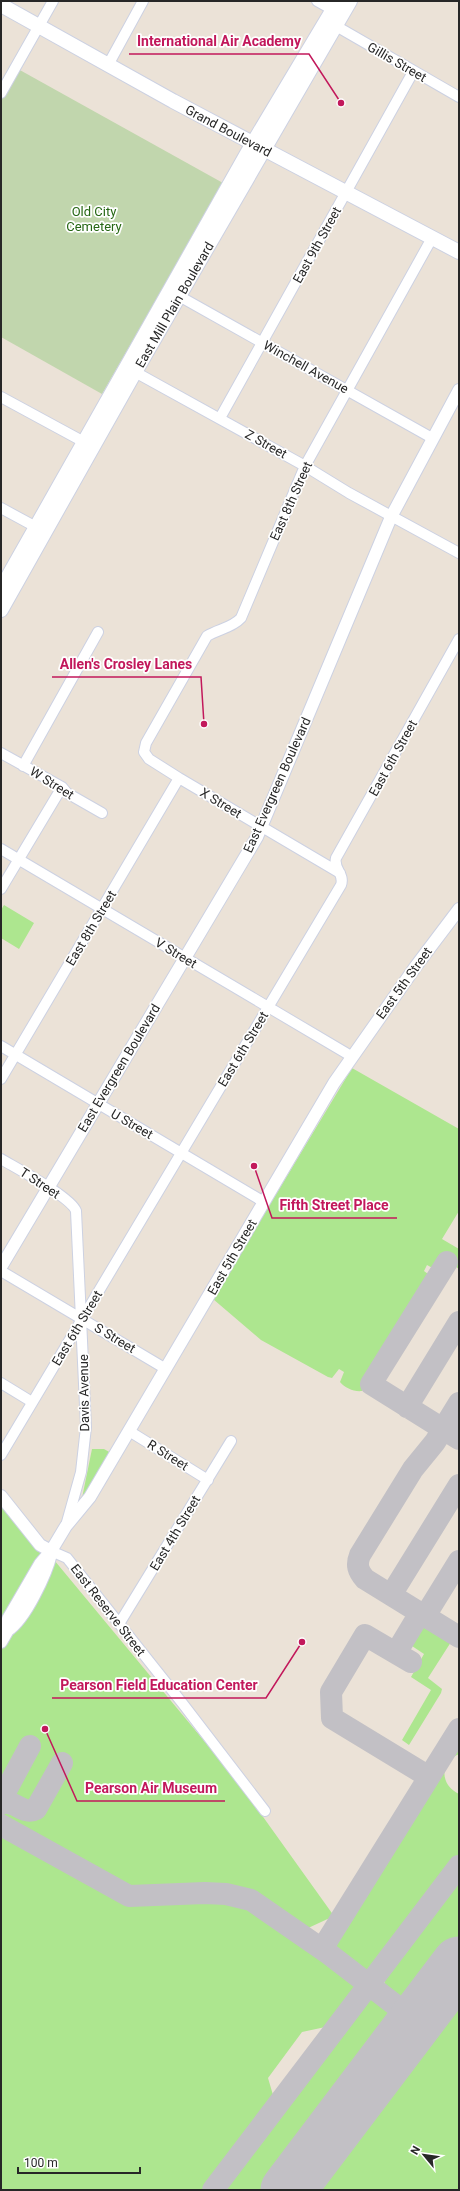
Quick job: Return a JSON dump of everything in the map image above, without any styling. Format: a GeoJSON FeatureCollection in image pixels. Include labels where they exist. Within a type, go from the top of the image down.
{"type":"FeatureCollection","features":[{"type":"Feature","properties":{"kind":"main road","name":"East Mill Plain Boulevard"},"geometry":{"type":"LineString","coordinates":[[1,589],[84,442],[258,146],[336,26],[350,1]]}},
{"type":"Feature","properties":{"kind":"main road","name":"East Mill Plain Boulevard"},"geometry":{"type":"LineString","coordinates":[[1,610],[179,296],[258,146],[336,5]]}},
{"type":"Feature","properties":{"kind":"main road","name":"Grand Boulevard"},"geometry":{"type":"LineString","coordinates":[[1,6],[258,146],[347,191],[459,252]]}},
{"type":"Feature","properties":{"kind":"street"},"geometry":{"type":"LineString","coordinates":[[1,93],[53,1]]}},
{"type":"Feature","properties":{"kind":"street"},"geometry":{"type":"LineString","coordinates":[[108,65],[143,1]]}},
{"type":"Feature","properties":{"kind":"street"},"geometry":{"type":"LineString","coordinates":[[317,1],[336,5]]}},
{"type":"Feature","properties":{"kind":"street","name":"Gillis Street"},"geometry":{"type":"LineString","coordinates":[[336,26],[413,72],[459,97]]}},
{"type":"Feature","properties":{"kind":"street","name":"East 9th Street"},"geometry":{"type":"LineString","coordinates":[[220,418],[413,72]]}},
{"type":"Feature","properties":{"kind":"street","name":"East 8th Street"},"geometry":{"type":"LineString","coordinates":[[144,752],[146,743],[207,636],[218,629],[235,624],[241,618],[305,466],[432,238]]}},
{"type":"Feature","properties":{"kind":"street","name":"Winchell Avenue"},"geometry":{"type":"LineString","coordinates":[[179,296],[432,438]]}},
{"type":"Feature","properties":{"kind":"street","name":"Z Street"},"geometry":{"type":"LineString","coordinates":[[135,372],[220,418],[391,516],[459,553]]}},
{"type":"Feature","properties":{"kind":"street","name":"East Evergreen Boulevard"},"geometry":{"type":"LineString","coordinates":[[1,1267],[248,852],[298,743],[391,516],[459,390]]}},
{"type":"Feature","properties":{"kind":"street"},"geometry":{"type":"LineString","coordinates":[[1,398],[84,442]]}},
{"type":"Feature","properties":{"kind":"street"},"geometry":{"type":"LineString","coordinates":[[1,508],[36,527]]}},
{"type":"Feature","properties":{"kind":"street"},"geometry":{"type":"LineString","coordinates":[[23,766],[98,632]]}},
{"type":"Feature","properties":{"kind":"street","name":"East 6th Street"},"geometry":{"type":"LineString","coordinates":[[1,1455],[341,885],[341,874],[335,865],[336,858],[459,639]]}},
{"type":"Feature","properties":{"kind":"street","name":"X Street"},"geometry":{"type":"LineString","coordinates":[[144,752],[149,759],[179,778],[341,874]]}},
{"type":"Feature","properties":{"kind":"street","name":"W Street"},"geometry":{"type":"LineString","coordinates":[[1,753],[62,787],[67,793],[102,813]]}},
{"type":"Feature","properties":{"kind":"street","name":"East 8th Street"},"geometry":{"type":"LineString","coordinates":[[1,1078],[179,778]]}},
{"type":"Feature","properties":{"kind":"street"},"geometry":{"type":"LineString","coordinates":[[1,889],[62,787]]}},
{"type":"Feature","properties":{"kind":"street","name":"V Street"},"geometry":{"type":"LineString","coordinates":[[1,849],[351,1056]]}},
{"type":"Feature","properties":{"kind":"street","name":"East 5th Street"},"geometry":{"type":"LineString","coordinates":[[1,1642],[8,1630],[8,1619],[40,1564],[51,1551],[66,1526],[90,1497],[351,1056],[459,909]]}},
{"type":"Feature","properties":{"kind":"street","name":"U Street"},"geometry":{"type":"LineString","coordinates":[[1,1046],[264,1202]]}},
{"type":"Feature","properties":{"kind":"street","name":"T Street"},"geometry":{"type":"LineString","coordinates":[[1,1158],[48,1187],[69,1202],[76,1211]]}},
{"type":"Feature","properties":{"kind":"street","name":"Davis Avenue"},"geometry":{"type":"LineString","coordinates":[[66,1526],[81,1472],[86,1427],[76,1211]]}},
{"type":"Feature","properties":{"kind":"street","name":"S Street"},"geometry":{"type":"LineString","coordinates":[[1,1271],[166,1369]]}},
{"type":"Feature","properties":{"kind":"street"},"geometry":{"type":"LineString","coordinates":[[1,1383],[32,1402]]}},
{"type":"Feature","properties":{"kind":"street","name":"R Street"},"geometry":{"type":"LineString","coordinates":[[129,1431],[208,1480]]}},
{"type":"Feature","properties":{"kind":"street","name":"East 4th Street"},"geometry":{"type":"LineString","coordinates":[[119,1624],[231,1441]]}},
{"type":"Feature","properties":{"kind":"street","name":"East Reserve Street"},"geometry":{"type":"LineString","coordinates":[[1,1496],[40,1545],[67,1558],[183,1704],[265,1811]]}},
{"type":"Feature","properties":{"kind":"green space","name":"Old City Cemetery"},"geometry":{"type":"Polygon","coordinates":[[[18,69],[223,183],[102,394],[1,337],[1,99],[18,69]]]}},
{"type":"Feature","properties":{"kind":"green space"},"geometry":{"type":"Polygon","coordinates":[[[4,905],[34,923],[19,949],[1,938],[1,910],[4,905]]]}},
{"type":"Feature","properties":{"kind":"green space"},"geometry":{"type":"Polygon","coordinates":[[[352,1068],[459,1129],[459,1211],[442,1239],[459,1249],[459,1269],[444,1259],[436,1270],[427,1265],[424,1271],[432,1277],[362,1391],[356,1391],[344,1386],[340,1382],[344,1372],[339,1369],[332,1378],[328,1377],[261,1340],[213,1299],[352,1068]]]}},
{"type":"Feature","properties":{"kind":"green space"},"geometry":{"type":"Polygon","coordinates":[[[92,1449],[104,1449],[111,1453],[82,1498],[92,1449]]]}},
{"type":"Feature","properties":{"kind":"green space"},"geometry":{"type":"Polygon","coordinates":[[[1,1496],[215,1754],[261,1814],[334,1916],[291,1936],[358,1987],[330,2026],[302,2032],[268,2078],[273,2095],[272,2104],[206,2190],[1,2190],[1,1496]]]}},
{"type":"Feature","properties":{"kind":"green space"},"geometry":{"type":"Polygon","coordinates":[[[422,1626],[451,1642],[428,1678],[442,1689],[441,1693],[409,1745],[402,1740],[431,1690],[411,1677],[424,1654],[412,1646],[410,1642],[417,1628],[422,1626]]]}},
{"type":"Feature","properties":{"kind":"green space"},"geometry":{"type":"Polygon","coordinates":[[[459,1741],[459,1754],[448,1762],[444,1774],[448,1785],[459,1794],[459,1856],[372,1970],[367,1973],[357,1969],[347,1963],[331,1947],[334,1940],[459,1741]]]}},
{"type":"Feature","properties":{"kind":"green space"},"geometry":{"type":"Polygon","coordinates":[[[459,1875],[459,1946],[420,1997],[406,1999],[393,1995],[388,1992],[385,1987],[384,1980],[386,1972],[459,1875]]]}},
{"type":"Feature","properties":{"kind":"green space"},"geometry":{"type":"Polygon","coordinates":[[[459,1983],[459,2190],[301,2190],[459,1983]]]}},
{"type":"Feature","properties":{"kind":"green space"},"geometry":{"type":"Polygon","coordinates":[[[373,1999],[379,2000],[388,2006],[392,2021],[392,2033],[274,2190],[220,2190],[358,2008],[366,2001],[373,1999]]]}},
{"type":"Feature","properties":{"kind":"taxiway"},"geometry":{"type":"LineString","coordinates":[[447,1262],[371,1384],[459,1439]]}},
{"type":"Feature","properties":{"kind":"taxiway"},"geometry":{"type":"LineString","coordinates":[[407,1407],[459,1322]]}},
{"type":"Feature","properties":{"kind":"taxiway"},"geometry":{"type":"LineString","coordinates":[[459,1403],[435,1442],[413,1469],[360,1555],[358,1562],[359,1571],[365,1579],[459,1637]]}},
{"type":"Feature","properties":{"kind":"taxiway"},"geometry":{"type":"LineString","coordinates":[[391,1595],[459,1485]]}},
{"type":"Feature","properties":{"kind":"taxiway"},"geometry":{"type":"LineString","coordinates":[[425,1616],[459,1561]]}},
{"type":"Feature","properties":{"kind":"taxiway"},"geometry":{"type":"LineString","coordinates":[[396,1653],[420,1613]]}},
{"type":"Feature","properties":{"kind":"taxiway"},"geometry":{"type":"LineString","coordinates":[[411,1662],[365,1635],[331,1692],[332,1718],[429,1777]]}},
{"type":"Feature","properties":{"kind":"taxiway"},"geometry":{"type":"LineString","coordinates":[[322,1949],[459,1729]]}},
{"type":"Feature","properties":{"kind":"taxiway"},"geometry":{"type":"LineString","coordinates":[[1,1800],[30,1746]]}},
{"type":"Feature","properties":{"kind":"taxiway"},"geometry":{"type":"LineString","coordinates":[[1,1804],[10,1803],[31,1811],[36,1809],[62,1763]]}},
{"type":"Feature","properties":{"kind":"taxiway"},"geometry":{"type":"LineString","coordinates":[[1,1825],[129,1896],[205,1893],[226,1894],[251,1900],[329,1954],[416,2021]]}},
{"type":"Feature","properties":{"kind":"taxiway"},"geometry":{"type":"LineString","coordinates":[[213,2190],[459,1866]]}},
{"type":"Feature","properties":{"kind":"runway"},"geometry":{"type":"LineString","coordinates":[[288,2190],[459,1964]]}},
{"type":"Feature","properties":{"kind":"place","name":"International Air Academy"},"geometry":{"type":"Point","coordinates":[341,103]}},
{"type":"Feature","properties":{"kind":"place","name":"Allen's Crosley Lanes"},"geometry":{"type":"Point","coordinates":[204,724]}},
{"type":"Feature","properties":{"kind":"place","name":"Fifth Street Place"},"geometry":{"type":"Point","coordinates":[254,1166]}},
{"type":"Feature","properties":{"kind":"place","name":"Pearson Field Education Center"},"geometry":{"type":"Point","coordinates":[302,1642]}},
{"type":"Feature","properties":{"kind":"place","name":"Pearson Air Museum"},"geometry":{"type":"Point","coordinates":[45,1729]}}]}
